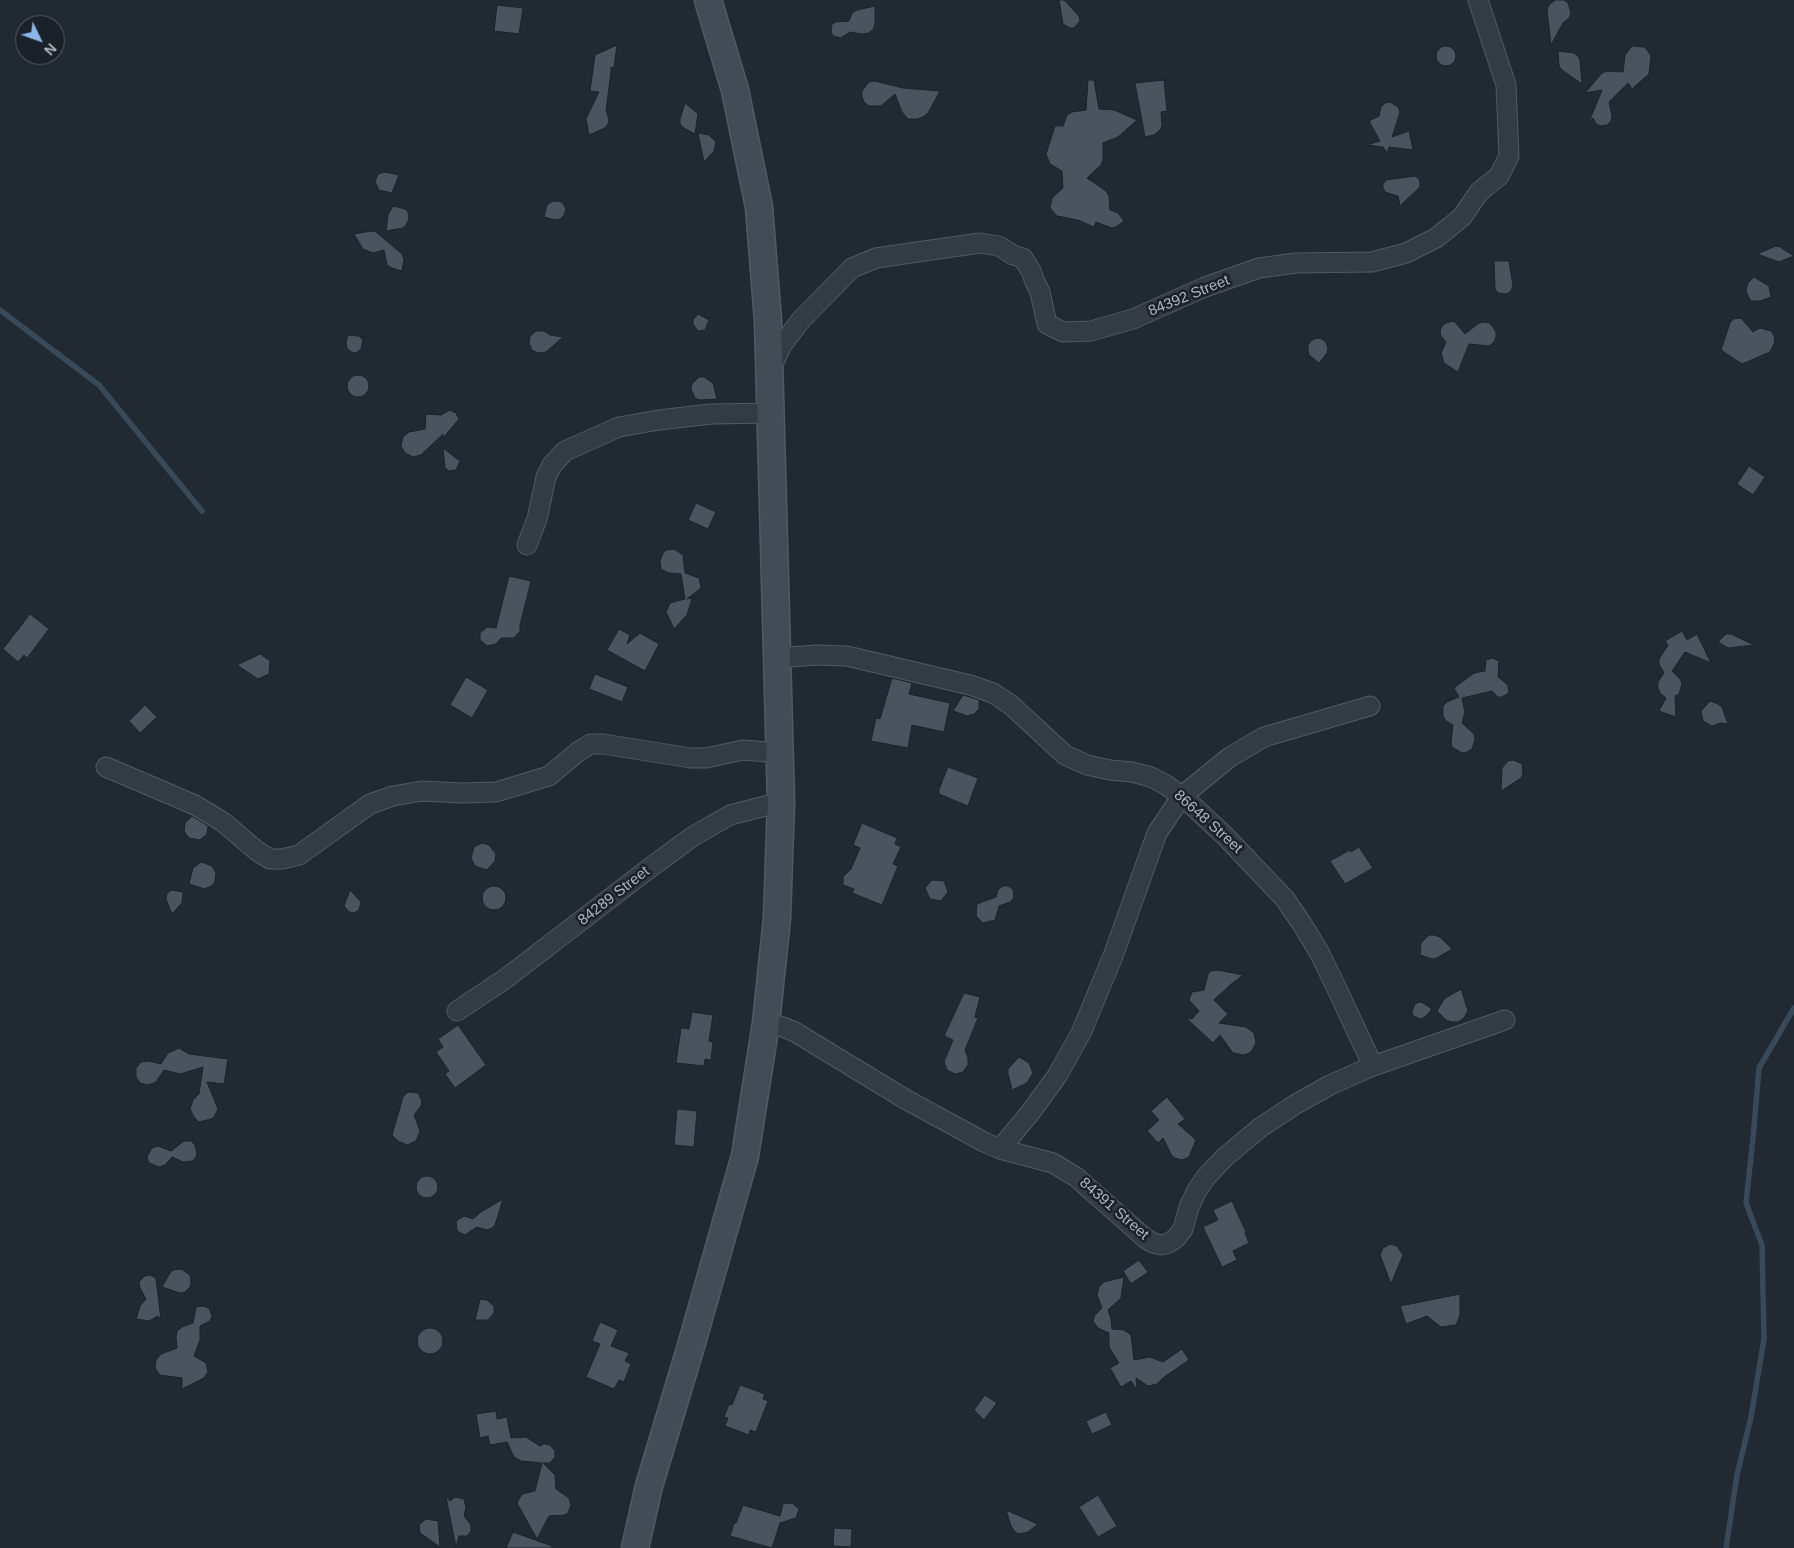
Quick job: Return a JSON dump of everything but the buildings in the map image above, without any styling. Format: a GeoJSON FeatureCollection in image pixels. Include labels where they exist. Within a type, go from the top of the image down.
{"type":"FeatureCollection","features":[{"type":"Feature","properties":{"kind":"street"},"geometry":{"type":"LineString","coordinates":[[635,1548],[649,1486],[694,1337],[745,1156],[766,1023],[777,918],[781,802],[768,321],[759,207],[735,90],[708,0]]}},
{"type":"Feature","properties":{"kind":"street","name":"84392 Street"},"geometry":{"type":"LineString","coordinates":[[770,369],[782,345],[801,320],[852,268],[876,258],[980,243],[999,246],[1013,255],[1024,258],[1040,292],[1048,324],[1063,332],[1091,331],[1133,319],[1205,287],[1259,268],[1296,263],[1372,262],[1406,253],[1436,238],[1462,217],[1479,192],[1499,176],[1509,156],[1506,85],[1478,0]]}},
{"type":"Feature","properties":{"kind":"street"},"geometry":{"type":"LineString","coordinates":[[527,545],[537,519],[546,477],[552,465],[564,451],[619,428],[643,423],[711,414],[770,413]]}},
{"type":"Feature","properties":{"kind":"street","name":"86648 Street"},"geometry":{"type":"LineString","coordinates":[[778,661],[799,656],[847,656],[970,685],[993,693],[1011,705],[1065,755],[1087,764],[1110,770],[1132,772],[1151,777],[1182,796],[1261,872],[1289,905],[1326,967],[1373,1066]]}},
{"type":"Feature","properties":{"kind":"street"},"geometry":{"type":"LineString","coordinates":[[1000,1149],[1057,1076],[1082,1033],[1113,956],[1157,833],[1182,796],[1230,758],[1264,737],[1370,706]]}},
{"type":"Feature","properties":{"kind":"street"},"geometry":{"type":"LineString","coordinates":[[106,767],[195,805],[223,822],[257,851],[270,859],[282,860],[299,855],[370,804],[393,796],[422,791],[460,794],[496,792],[549,776],[579,751],[591,744],[603,744],[691,758],[706,758],[743,750],[780,753]]}},
{"type":"Feature","properties":{"kind":"street","name":"84289 Street"},"geometry":{"type":"LineString","coordinates":[[457,1011],[505,979],[692,837],[730,815],[781,802]]}},
{"type":"Feature","properties":{"kind":"street","name":"84391 Street"},"geometry":{"type":"LineString","coordinates":[[766,1023],[795,1032],[905,1099],[1000,1149],[1053,1163],[1076,1177],[1145,1238],[1153,1243],[1162,1245],[1176,1238],[1183,1229],[1196,1192],[1206,1177],[1225,1157],[1261,1127],[1296,1104],[1330,1085],[1373,1066],[1505,1020]]}},
{"type":"Feature","properties":{"kind":"waterway"},"geometry":{"type":"LineString","coordinates":[[0,310],[99,385],[202,511]]}},
{"type":"Feature","properties":{"kind":"waterway"},"geometry":{"type":"LineString","coordinates":[[1726,1548],[1737,1475],[1751,1417],[1764,1339],[1762,1245],[1746,1203],[1759,1068],[1794,1008]]}}]}
